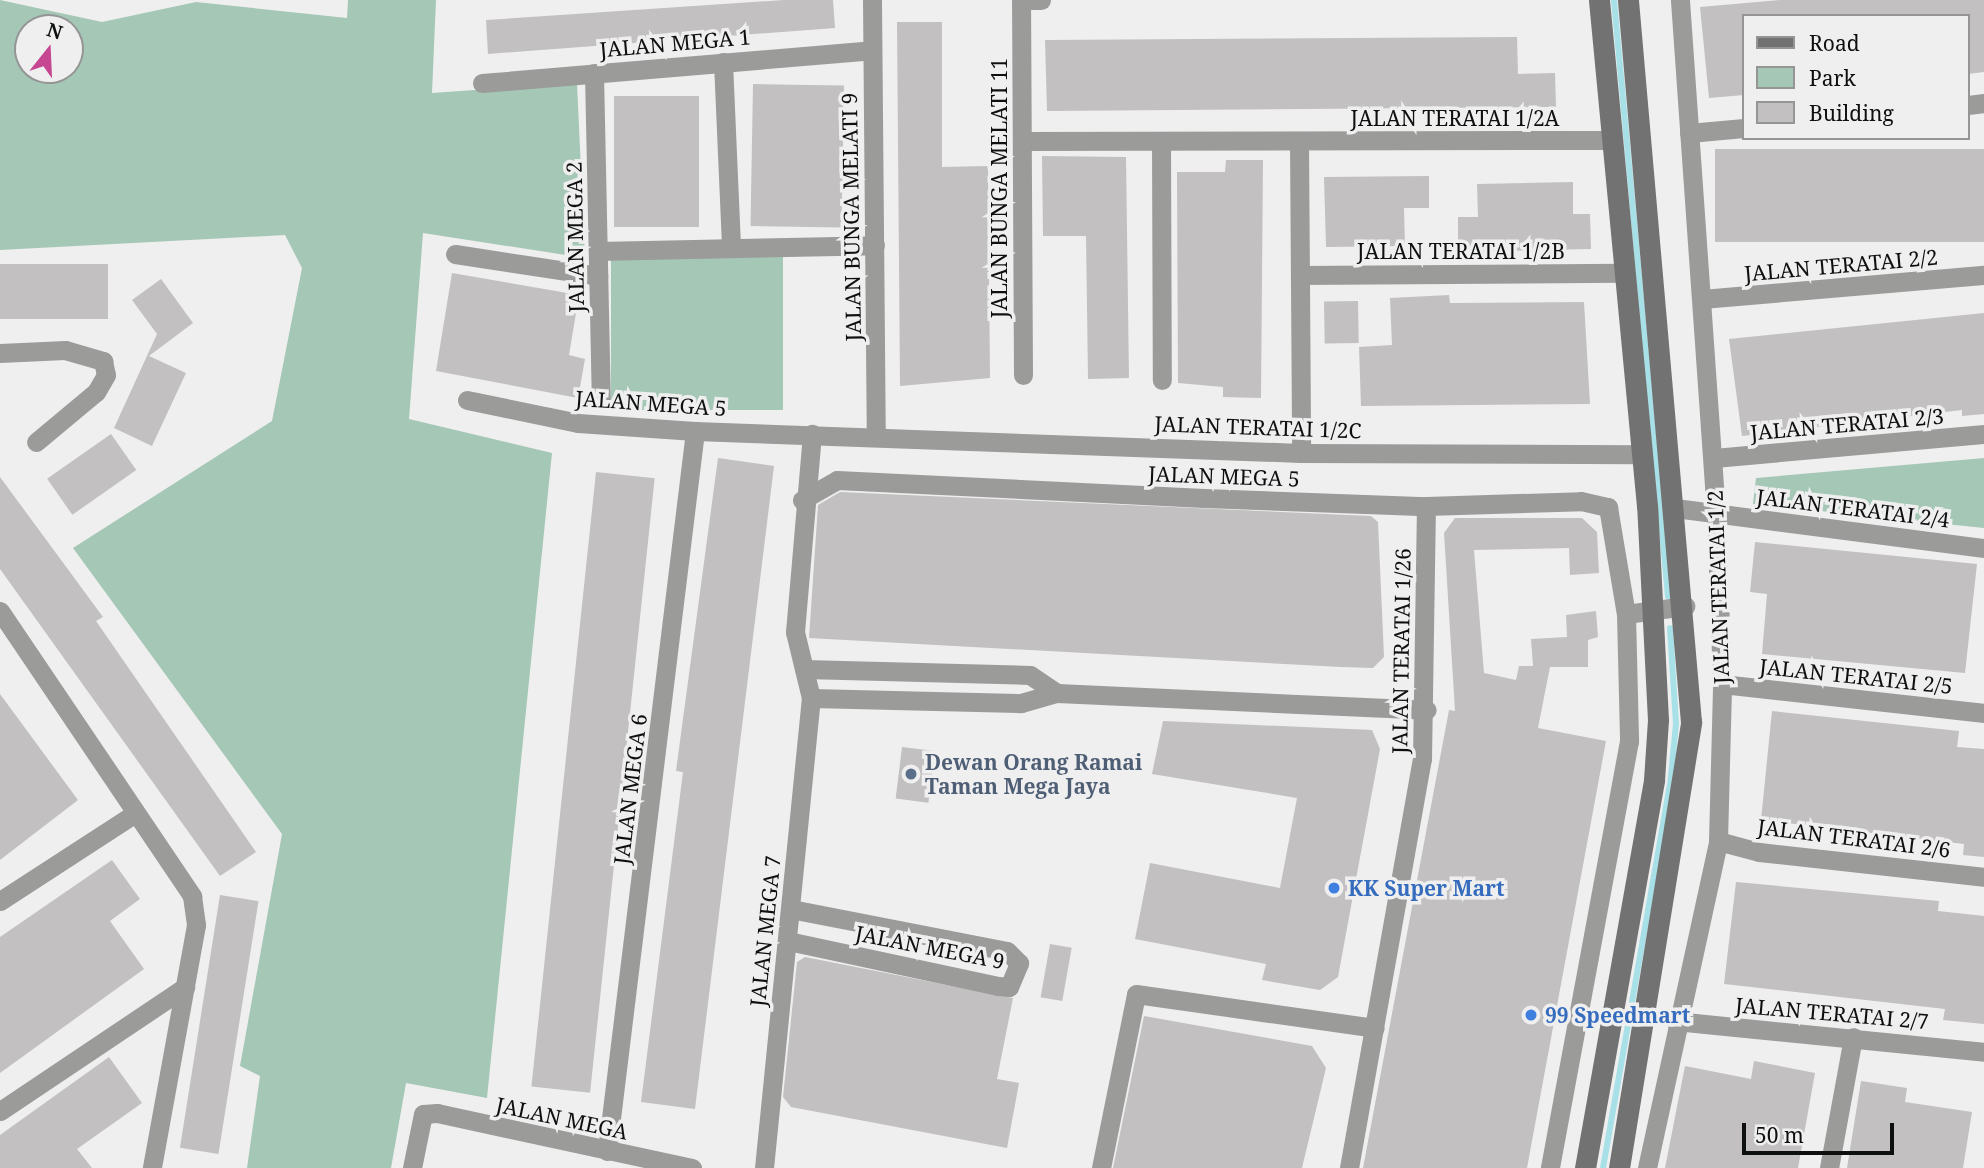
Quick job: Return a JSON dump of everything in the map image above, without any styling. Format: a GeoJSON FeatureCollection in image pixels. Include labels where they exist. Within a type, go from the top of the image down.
{"type":"FeatureCollection","features":[{"type":"Feature","properties":{"kind":"main road"},"geometry":{"type":"LineString","coordinates":[[1585,1168],[1654,780],[1654,610],[1599,0]]}},
{"type":"Feature","properties":{"kind":"main road","name":"JALAN TERATAI 1/2"},"geometry":{"type":"LineString","coordinates":[[1619,1168],[1691,722],[1685,606],[1628,0]]}},
{"type":"Feature","properties":{"kind":"street","name":"JALAN BUNGA MELATI 9"},"geometry":{"type":"LineString","coordinates":[[872,0],[876,434]]}},
{"type":"Feature","properties":{"kind":"street"},"geometry":{"type":"LineString","coordinates":[[1021,0],[1041,0]]}},
{"type":"Feature","properties":{"kind":"street","name":"JALAN BUNGA MELATI 11"},"geometry":{"type":"LineString","coordinates":[[1021,0],[1023,375]]}},
{"type":"Feature","properties":{"kind":"street","name":"JALAN TERATAI 1/2"},"geometry":{"type":"LineString","coordinates":[[1647,1168],[1675,1021],[1718,841],[1722,684],[1714,458],[1680,0]]}},
{"type":"Feature","properties":{"kind":"street","name":"JALAN MEGA 1"},"geometry":{"type":"LineString","coordinates":[[482,83],[872,50]]}},
{"type":"Feature","properties":{"kind":"street"},"geometry":{"type":"LineString","coordinates":[[723,62],[731,247]]}},
{"type":"Feature","properties":{"kind":"street","name":"JALAN MEGA 2"},"geometry":{"type":"LineString","coordinates":[[594,73],[601,401]]}},
{"type":"Feature","properties":{"kind":"street"},"geometry":{"type":"LineString","coordinates":[[1689,133],[1742,128]]}},
{"type":"Feature","properties":{"kind":"street","name":"JALAN TERATAI 1/2A"},"geometry":{"type":"LineString","coordinates":[[1021,141],[1611,140]]}},
{"type":"Feature","properties":{"kind":"street"},"geometry":{"type":"LineString","coordinates":[[1161,141],[1162,380]]}},
{"type":"Feature","properties":{"kind":"street"},"geometry":{"type":"LineString","coordinates":[[1299,141],[1301,453]]}},
{"type":"Feature","properties":{"kind":"street"},"geometry":{"type":"LineString","coordinates":[[598,250],[875,245]]}},
{"type":"Feature","properties":{"kind":"street"},"geometry":{"type":"LineString","coordinates":[[455,254],[598,276]]}},
{"type":"Feature","properties":{"kind":"street","name":"JALAN TERATAI 1/2B"},"geometry":{"type":"LineString","coordinates":[[1300,275],[1623,273]]}},
{"type":"Feature","properties":{"kind":"street","name":"JALAN TERATAI 2/2"},"geometry":{"type":"LineString","coordinates":[[1702,299],[1984,275]]}},
{"type":"Feature","properties":{"kind":"street"},"geometry":{"type":"LineString","coordinates":[[0,353],[65,350],[103,361],[106,375],[96,392],[36,442]]}},
{"type":"Feature","properties":{"kind":"street","name":"JALAN MEGA 5"},"geometry":{"type":"LineString","coordinates":[[467,400],[578,423],[695,431],[876,434]]}},
{"type":"Feature","properties":{"kind":"street","name":"JALAN MEGA 6"},"geometry":{"type":"LineString","coordinates":[[607,1151],[695,431]]}},
{"type":"Feature","properties":{"kind":"street","name":"JALAN MEGA 7"},"geometry":{"type":"LineString","coordinates":[[764,1168],[811,698],[795,632],[802,500],[812,466],[812,434]]}},
{"type":"Feature","properties":{"kind":"street","name":"JALAN TERATAI 1/2C"},"geometry":{"type":"LineString","coordinates":[[876,434],[1301,453],[1639,454]]}},
{"type":"Feature","properties":{"kind":"street","name":"JALAN TERATAI 2/3"},"geometry":{"type":"LineString","coordinates":[[1714,458],[1984,434]]}},
{"type":"Feature","properties":{"kind":"street","name":"JALAN MEGA 5"},"geometry":{"type":"LineString","coordinates":[[812,466],[838,480],[1426,506],[1581,501],[1608,507],[1626,614]]}},
{"type":"Feature","properties":{"kind":"street"},"geometry":{"type":"LineString","coordinates":[[802,500],[838,480]]}},
{"type":"Feature","properties":{"kind":"street","name":"JALAN TERATAI 1/26"},"geometry":{"type":"LineString","coordinates":[[1349,1168],[1375,1028],[1427,710],[1426,506]]}},
{"type":"Feature","properties":{"kind":"street","name":"JALAN TERATAI 2/4"},"geometry":{"type":"LineString","coordinates":[[1675,508],[1984,548]]}},
{"type":"Feature","properties":{"kind":"street"},"geometry":{"type":"LineString","coordinates":[[1550,1168],[1629,741],[1626,614],[1685,606]]}},
{"type":"Feature","properties":{"kind":"street"},"geometry":{"type":"LineString","coordinates":[[0,611],[134,814],[192,896],[196,925],[152,1168]]}},
{"type":"Feature","properties":{"kind":"street"},"geometry":{"type":"LineString","coordinates":[[804,668],[1030,675],[1057,693]]}},
{"type":"Feature","properties":{"kind":"street","name":"JALAN TERATAI 2/5"},"geometry":{"type":"LineString","coordinates":[[1722,684],[1984,713]]}},
{"type":"Feature","properties":{"kind":"street"},"geometry":{"type":"LineString","coordinates":[[811,698],[1021,703],[1057,693],[1427,710]]}},
{"type":"Feature","properties":{"kind":"street"},"geometry":{"type":"LineString","coordinates":[[0,901],[134,814]]}},
{"type":"Feature","properties":{"kind":"street","name":"JALAN TERATAI 2/6"},"geometry":{"type":"LineString","coordinates":[[1718,841],[1759,852],[1984,877]]}},
{"type":"Feature","properties":{"kind":"street","name":"JALAN MEGA 9"},"geometry":{"type":"LineString","coordinates":[[788,941],[998,986],[1009,987],[1019,963],[1007,951],[790,909]]}},
{"type":"Feature","properties":{"kind":"street"},"geometry":{"type":"LineString","coordinates":[[0,1111],[185,987]]}},
{"type":"Feature","properties":{"kind":"street"},"geometry":{"type":"LineString","coordinates":[[1101,1168],[1136,994],[1375,1028]]}},
{"type":"Feature","properties":{"kind":"street","name":"JALAN TERATAI 2/7"},"geometry":{"type":"LineString","coordinates":[[1675,1021],[1984,1052]]}},
{"type":"Feature","properties":{"kind":"street"},"geometry":{"type":"LineString","coordinates":[[1829,1168],[1853,1037]]}},
{"type":"Feature","properties":{"kind":"street","name":"JALAN MEGA"},"geometry":{"type":"LineString","coordinates":[[414,1168],[423,1114],[692,1168]]}},
{"type":"Feature","properties":{"kind":"green space"},"geometry":{"type":"Polygon","coordinates":[[[0,0],[65,14],[14,14],[14,84],[84,84],[84,18],[102,22],[196,2],[347,18],[348,0],[436,0],[432,93],[577,83],[585,258],[423,233],[409,419],[552,453],[487,1098],[406,1083],[391,1168],[247,1168],[260,1076],[240,1066],[282,834],[73,548],[272,421],[302,268],[285,235],[0,250],[0,0]]]}},
{"type":"Feature","properties":{"kind":"green space"},"geometry":{"type":"Polygon","coordinates":[[[611,257],[783,257],[783,410],[611,410],[611,257]]]}},
{"type":"Feature","properties":{"kind":"green space"},"geometry":{"type":"Polygon","coordinates":[[[1984,458],[1984,528],[1753,504],[1756,478],[1984,458]]]}},
{"type":"Feature","properties":{"kind":"building"},"geometry":{"type":"Polygon","coordinates":[[[784,0],[833,0],[835,28],[488,54],[486,20],[784,0]]]}},
{"type":"Feature","properties":{"kind":"building"},"geometry":{"type":"Polygon","coordinates":[[[1780,0],[1984,0],[1984,72],[1970,74],[1970,14],[1742,14],[1742,95],[1709,98],[1700,7],[1780,0]]]}},
{"type":"Feature","properties":{"kind":"building"},"geometry":{"type":"Polygon","coordinates":[[[897,22],[942,22],[942,167],[988,166],[990,378],[900,386],[897,22]]]}},
{"type":"Feature","properties":{"kind":"building"},"geometry":{"type":"Polygon","coordinates":[[[1517,37],[1518,74],[1555,73],[1556,107],[1047,111],[1045,40],[1517,37]]]}},
{"type":"Feature","properties":{"kind":"building"},"geometry":{"type":"Polygon","coordinates":[[[753,84],[844,86],[842,228],[751,226],[753,84]]]}},
{"type":"Feature","properties":{"kind":"building"},"geometry":{"type":"Polygon","coordinates":[[[614,96],[699,96],[699,227],[614,227],[614,96]]]}},
{"type":"Feature","properties":{"kind":"building"},"geometry":{"type":"Polygon","coordinates":[[[1715,149],[1984,149],[1984,242],[1715,242],[1715,149]]]}},
{"type":"Feature","properties":{"kind":"building"},"geometry":{"type":"Polygon","coordinates":[[[1042,156],[1126,157],[1129,378],[1088,379],[1086,236],[1043,236],[1042,156]]]}},
{"type":"Feature","properties":{"kind":"building"},"geometry":{"type":"Polygon","coordinates":[[[1226,160],[1263,160],[1261,398],[1223,397],[1223,387],[1178,383],[1177,172],[1225,172],[1226,160]]]}},
{"type":"Feature","properties":{"kind":"building"},"geometry":{"type":"Polygon","coordinates":[[[1429,176],[1429,208],[1404,208],[1405,246],[1326,247],[1324,177],[1429,176]]]}},
{"type":"Feature","properties":{"kind":"building"},"geometry":{"type":"Polygon","coordinates":[[[1573,182],[1573,214],[1590,214],[1591,249],[1458,252],[1458,217],[1478,217],[1477,184],[1573,182]]]}},
{"type":"Feature","properties":{"kind":"building"},"geometry":{"type":"Polygon","coordinates":[[[0,264],[108,264],[108,319],[0,319],[0,264]]]}},
{"type":"Feature","properties":{"kind":"building"},"geometry":{"type":"Polygon","coordinates":[[[452,273],[579,295],[569,355],[585,359],[578,398],[436,371],[452,273]]]}},
{"type":"Feature","properties":{"kind":"building"},"geometry":{"type":"Polygon","coordinates":[[[161,279],[193,323],[149,356],[186,373],[152,446],[114,428],[157,334],[132,300],[161,279]]]}},
{"type":"Feature","properties":{"kind":"building"},"geometry":{"type":"Polygon","coordinates":[[[1449,295],[1450,303],[1584,302],[1590,404],[1361,406],[1359,347],[1392,345],[1390,298],[1449,295]]]}},
{"type":"Feature","properties":{"kind":"building"},"geometry":{"type":"Polygon","coordinates":[[[1358,301],[1359,343],[1325,344],[1324,302],[1358,301]]]}},
{"type":"Feature","properties":{"kind":"building"},"geometry":{"type":"Polygon","coordinates":[[[1984,313],[1984,414],[1962,416],[1962,410],[1742,436],[1729,339],[1984,313]]]}},
{"type":"Feature","properties":{"kind":"building"},"geometry":{"type":"Polygon","coordinates":[[[111,434],[136,470],[72,515],[47,479],[111,434]]]}},
{"type":"Feature","properties":{"kind":"building"},"geometry":{"type":"Polygon","coordinates":[[[718,458],[774,466],[695,1109],[641,1102],[683,772],[676,771],[718,458]]]}},
{"type":"Feature","properties":{"kind":"building"},"geometry":{"type":"Polygon","coordinates":[[[596,472],[655,478],[590,1093],[531,1087],[596,472]]]}},
{"type":"Feature","properties":{"kind":"building"},"geometry":{"type":"Polygon","coordinates":[[[0,477],[103,617],[96,621],[256,852],[220,876],[0,569],[0,477]]]}},
{"type":"Feature","properties":{"kind":"building"},"geometry":{"type":"Polygon","coordinates":[[[840,492],[1371,516],[1378,522],[1384,657],[1373,668],[1341,667],[809,638],[818,505],[840,492]]]}},
{"type":"Feature","properties":{"kind":"building"},"geometry":{"type":"Polygon","coordinates":[[[1455,518],[1582,518],[1597,532],[1599,573],[1570,575],[1569,548],[1474,550],[1484,673],[1516,680],[1519,666],[1533,666],[1531,639],[1567,637],[1566,615],[1596,611],[1598,637],[1588,640],[1588,667],[1550,667],[1538,728],[1606,741],[1527,1168],[1363,1168],[1449,710],[1455,711],[1444,533],[1455,518]]]}},
{"type":"Feature","properties":{"kind":"building"},"geometry":{"type":"Polygon","coordinates":[[[1755,542],[1977,564],[1965,673],[1762,654],[1767,594],[1750,592],[1755,542]]]}},
{"type":"Feature","properties":{"kind":"building"},"geometry":{"type":"Polygon","coordinates":[[[0,694],[78,800],[0,860],[0,694]]]}},
{"type":"Feature","properties":{"kind":"building"},"geometry":{"type":"Polygon","coordinates":[[[1772,711],[1959,731],[1957,747],[1984,749],[1984,857],[1963,855],[1964,844],[1761,820],[1772,711]]]}},
{"type":"Feature","properties":{"kind":"building"},"geometry":{"type":"Polygon","coordinates":[[[1163,721],[1372,730],[1380,749],[1338,977],[1320,990],[1262,980],[1266,964],[1135,939],[1150,863],[1280,888],[1297,798],[1152,774],[1163,721]]]}},
{"type":"Feature","properties":{"kind":"building","name":"Dewan Orang Ramai Taman Mega Jaya"},"geometry":{"type":"Polygon","coordinates":[[[902,747],[935,751],[928,803],[896,799],[902,747]]]}},
{"type":"Feature","properties":{"kind":"building"},"geometry":{"type":"Polygon","coordinates":[[[112,860],[140,899],[110,921],[144,969],[0,1073],[0,937],[112,860]]]}},
{"type":"Feature","properties":{"kind":"building"},"geometry":{"type":"Polygon","coordinates":[[[1736,882],[1939,901],[1938,911],[1984,916],[1984,1024],[1943,1020],[1945,1009],[1724,984],[1736,882]]]}},
{"type":"Feature","properties":{"kind":"building"},"geometry":{"type":"Polygon","coordinates":[[[220,895],[259,901],[218,1154],[180,1148],[220,895]]]}},
{"type":"Feature","properties":{"kind":"building"},"geometry":{"type":"Polygon","coordinates":[[[1050,944],[1072,948],[1062,1001],[1041,997],[1050,944]]]}},
{"type":"Feature","properties":{"kind":"building"},"geometry":{"type":"Polygon","coordinates":[[[805,957],[1013,998],[997,1079],[1019,1083],[1007,1148],[791,1107],[783,1097],[797,962],[805,957]]]}},
{"type":"Feature","properties":{"kind":"building"},"geometry":{"type":"Polygon","coordinates":[[[1144,1016],[1312,1046],[1326,1068],[1302,1168],[1113,1168],[1144,1016]]]}},
{"type":"Feature","properties":{"kind":"building"},"geometry":{"type":"Polygon","coordinates":[[[109,1057],[142,1103],[77,1149],[92,1168],[0,1168],[0,1135],[109,1057]]]}},
{"type":"Feature","properties":{"kind":"building"},"geometry":{"type":"Polygon","coordinates":[[[1754,1061],[1815,1073],[1798,1168],[1665,1168],[1685,1066],[1751,1079],[1754,1061]]]}},
{"type":"Feature","properties":{"kind":"building"},"geometry":{"type":"Polygon","coordinates":[[[1861,1081],[1907,1088],[1905,1102],[1972,1112],[1963,1168],[1847,1168],[1861,1081]]]}},
{"type":"Feature","properties":{"kind":"waterway"},"geometry":{"type":"LineString","coordinates":[[1614,0],[1668,597]]}},
{"type":"Feature","properties":{"kind":"waterway"},"geometry":{"type":"LineString","coordinates":[[1603,1168],[1670,786],[1676,724],[1670,628]]}},
{"type":"Feature","properties":{"kind":"place","name":"Dewan Orang Ramai Taman Mega Jaya"},"geometry":{"type":"Point","coordinates":[911,774]}},
{"type":"Feature","properties":{"kind":"place","name":"KK Super Mart"},"geometry":{"type":"Point","coordinates":[1334,888]}},
{"type":"Feature","properties":{"kind":"place","name":"99 Speedmart"},"geometry":{"type":"Point","coordinates":[1531,1015]}}]}
